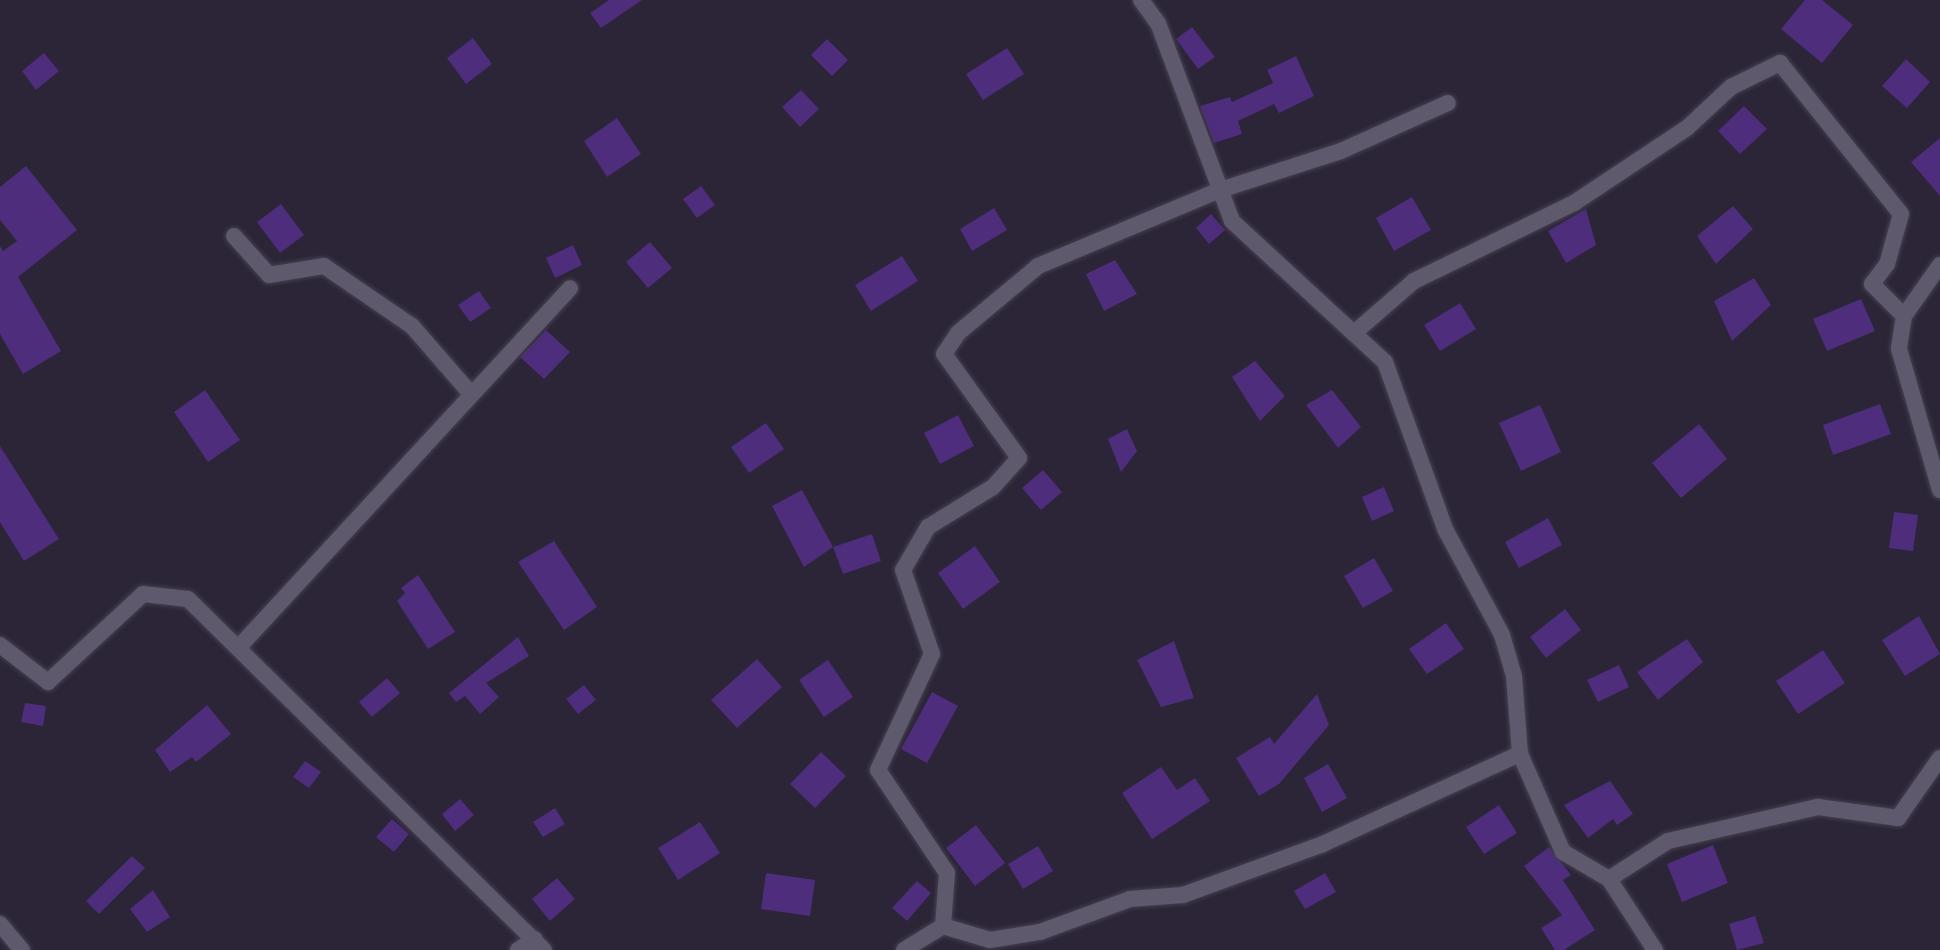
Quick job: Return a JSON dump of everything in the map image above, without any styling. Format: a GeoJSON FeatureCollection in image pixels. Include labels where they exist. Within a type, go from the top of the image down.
{"type":"FeatureCollection","features":[{"type":"Feature","properties":{"kind":"street"},"geometry":{"type":"LineString","coordinates":[[1141,0],[1158,23],[1217,191],[1232,221],[1385,362],[1445,529],[1502,635],[1514,676],[1520,754],[1563,852],[1609,879],[1655,950]]}},
{"type":"Feature","properties":{"kind":"street"},"geometry":{"type":"LineString","coordinates":[[1354,333],[1414,281],[1574,203],[1687,128],[1731,87],[1780,63],[1901,214],[1887,264],[1872,284],[1904,316]]}},
{"type":"Feature","properties":{"kind":"street"},"geometry":{"type":"LineString","coordinates":[[943,926],[947,873],[878,770],[932,654],[903,570],[928,527],[993,487],[1019,458],[944,354],[958,333],[1038,266],[1217,191],[1341,151],[1448,103]]}},
{"type":"Feature","properties":{"kind":"street"},"geometry":{"type":"LineString","coordinates":[[234,236],[269,275],[324,267],[334,273],[412,326],[470,393]]}},
{"type":"Feature","properties":{"kind":"street"},"geometry":{"type":"LineString","coordinates":[[1940,265],[1904,316],[1899,349],[1940,490]]}},
{"type":"Feature","properties":{"kind":"street"},"geometry":{"type":"LineString","coordinates":[[239,647],[470,393],[570,288]]}},
{"type":"Feature","properties":{"kind":"street"},"geometry":{"type":"LineString","coordinates":[[0,645],[48,682],[143,594],[188,599],[539,944],[518,950]]}},
{"type":"Feature","properties":{"kind":"street"},"geometry":{"type":"LineString","coordinates":[[904,950],[943,926],[990,940],[1040,932],[1130,899],[1183,895],[1323,844],[1520,754]]}},
{"type":"Feature","properties":{"kind":"street"},"geometry":{"type":"LineString","coordinates":[[1609,879],[1668,841],[1818,807],[1898,818],[1940,758]]}},
{"type":"Feature","properties":{"kind":"street"},"geometry":{"type":"LineString","coordinates":[[0,924],[22,950]]}},
{"type":"Feature","properties":{"kind":"building"},"geometry":{"type":"Polygon","coordinates":[[[609,0],[642,0],[601,28],[590,13],[609,0]]]}},
{"type":"Feature","properties":{"kind":"building"},"geometry":{"type":"Polygon","coordinates":[[[1805,0],[1822,0],[1853,25],[1822,63],[1781,29],[1805,0]]]}},
{"type":"Feature","properties":{"kind":"building"},"geometry":{"type":"Polygon","coordinates":[[[1192,27],[1215,57],[1198,69],[1176,39],[1192,27]]]}},
{"type":"Feature","properties":{"kind":"building"},"geometry":{"type":"Polygon","coordinates":[[[473,38],[492,64],[466,84],[447,58],[473,38]]]}},
{"type":"Feature","properties":{"kind":"building"},"geometry":{"type":"Polygon","coordinates":[[[827,39],[848,60],[832,76],[811,55],[827,39]]]}},
{"type":"Feature","properties":{"kind":"building"},"geometry":{"type":"Polygon","coordinates":[[[1007,48],[1024,74],[983,100],[966,74],[1007,48]]]}},
{"type":"Feature","properties":{"kind":"building"},"geometry":{"type":"Polygon","coordinates":[[[44,53],[59,71],[36,90],[22,71],[44,53]]]}},
{"type":"Feature","properties":{"kind":"building"},"geometry":{"type":"Polygon","coordinates":[[[1296,56],[1314,96],[1279,113],[1274,104],[1238,121],[1242,134],[1214,143],[1200,106],[1230,97],[1232,102],[1273,83],[1267,70],[1296,56]]]}},
{"type":"Feature","properties":{"kind":"building"},"geometry":{"type":"Polygon","coordinates":[[[1906,59],[1930,82],[1907,108],[1882,86],[1906,59]]]}},
{"type":"Feature","properties":{"kind":"building"},"geometry":{"type":"Polygon","coordinates":[[[801,90],[819,109],[800,127],[782,107],[801,90]]]}},
{"type":"Feature","properties":{"kind":"building"},"geometry":{"type":"Polygon","coordinates":[[[1744,106],[1767,129],[1740,154],[1718,131],[1744,106]]]}},
{"type":"Feature","properties":{"kind":"building"},"geometry":{"type":"Polygon","coordinates":[[[617,118],[641,154],[607,177],[584,141],[617,118]]]}},
{"type":"Feature","properties":{"kind":"building"},"geometry":{"type":"Polygon","coordinates":[[[1940,138],[1940,196],[1911,162],[1940,138]]]}},
{"type":"Feature","properties":{"kind":"building"},"geometry":{"type":"Polygon","coordinates":[[[26,166],[77,230],[18,277],[61,351],[23,374],[0,334],[0,246],[3,251],[17,241],[0,220],[0,187],[26,166]]]}},
{"type":"Feature","properties":{"kind":"building"},"geometry":{"type":"Polygon","coordinates":[[[701,186],[715,205],[697,218],[683,199],[701,186]]]}},
{"type":"Feature","properties":{"kind":"building"},"geometry":{"type":"Polygon","coordinates":[[[1412,197],[1431,230],[1394,251],[1376,218],[1412,197]]]}},
{"type":"Feature","properties":{"kind":"building"},"geometry":{"type":"Polygon","coordinates":[[[281,204],[304,235],[280,253],[257,222],[281,204]]]}},
{"type":"Feature","properties":{"kind":"building"},"geometry":{"type":"Polygon","coordinates":[[[1733,206],[1753,229],[1716,264],[1697,236],[1733,206]]]}},
{"type":"Feature","properties":{"kind":"building"},"geometry":{"type":"Polygon","coordinates":[[[994,208],[1007,230],[972,251],[960,229],[994,208]]]}},
{"type":"Feature","properties":{"kind":"building"},"geometry":{"type":"Polygon","coordinates":[[[1586,209],[1596,245],[1566,263],[1548,231],[1586,209]]]}},
{"type":"Feature","properties":{"kind":"building"},"geometry":{"type":"Polygon","coordinates":[[[1211,214],[1225,230],[1209,244],[1196,228],[1211,214]]]}},
{"type":"Feature","properties":{"kind":"building"},"geometry":{"type":"Polygon","coordinates":[[[650,242],[672,268],[648,288],[626,262],[650,242]]]}},
{"type":"Feature","properties":{"kind":"building"},"geometry":{"type":"Polygon","coordinates":[[[573,245],[582,265],[555,278],[546,258],[573,245]]]}},
{"type":"Feature","properties":{"kind":"building"},"geometry":{"type":"Polygon","coordinates":[[[902,256],[918,281],[871,311],[855,285],[902,256]]]}},
{"type":"Feature","properties":{"kind":"building"},"geometry":{"type":"Polygon","coordinates":[[[1115,260],[1137,294],[1104,311],[1086,274],[1115,260]]]}},
{"type":"Feature","properties":{"kind":"building"},"geometry":{"type":"Polygon","coordinates":[[[1754,278],[1771,305],[1732,341],[1714,301],[1754,278]]]}},
{"type":"Feature","properties":{"kind":"building"},"geometry":{"type":"Polygon","coordinates":[[[479,291],[491,308],[470,322],[458,305],[479,291]]]}},
{"type":"Feature","properties":{"kind":"building"},"geometry":{"type":"Polygon","coordinates":[[[1861,299],[1875,331],[1827,351],[1813,319],[1861,299]]]}},
{"type":"Feature","properties":{"kind":"building"},"geometry":{"type":"Polygon","coordinates":[[[1460,303],[1476,329],[1440,351],[1424,325],[1460,303]]]}},
{"type":"Feature","properties":{"kind":"building"},"geometry":{"type":"Polygon","coordinates":[[[546,330],[570,352],[544,379],[520,357],[546,330]]]}},
{"type":"Feature","properties":{"kind":"building"},"geometry":{"type":"Polygon","coordinates":[[[1255,361],[1285,396],[1260,421],[1232,377],[1255,361]]]}},
{"type":"Feature","properties":{"kind":"building"},"geometry":{"type":"Polygon","coordinates":[[[205,390],[240,440],[208,462],[174,412],[205,390]]]}},
{"type":"Feature","properties":{"kind":"building"},"geometry":{"type":"Polygon","coordinates":[[[1332,390],[1361,427],[1338,448],[1306,405],[1332,390]]]}},
{"type":"Feature","properties":{"kind":"building"},"geometry":{"type":"Polygon","coordinates":[[[1880,404],[1891,434],[1833,455],[1823,425],[1880,404]]]}},
{"type":"Feature","properties":{"kind":"building"},"geometry":{"type":"Polygon","coordinates":[[[1540,405],[1561,452],[1521,471],[1499,423],[1540,405]]]}},
{"type":"Feature","properties":{"kind":"building"},"geometry":{"type":"Polygon","coordinates":[[[958,415],[974,446],[940,464],[924,433],[958,415]]]}},
{"type":"Feature","properties":{"kind":"building"},"geometry":{"type":"Polygon","coordinates":[[[766,423],[784,449],[749,473],[731,447],[766,423]]]}},
{"type":"Feature","properties":{"kind":"building"},"geometry":{"type":"Polygon","coordinates":[[[1699,424],[1727,459],[1681,498],[1652,463],[1699,424]]]}},
{"type":"Feature","properties":{"kind":"building"},"geometry":{"type":"Polygon","coordinates":[[[1127,429],[1137,451],[1121,472],[1108,439],[1127,429]]]}},
{"type":"Feature","properties":{"kind":"building"},"geometry":{"type":"Polygon","coordinates":[[[0,446],[59,539],[24,561],[0,522],[0,446]]]}},
{"type":"Feature","properties":{"kind":"building"},"geometry":{"type":"Polygon","coordinates":[[[1043,470],[1062,492],[1041,510],[1022,488],[1043,470]]]}},
{"type":"Feature","properties":{"kind":"building"},"geometry":{"type":"Polygon","coordinates":[[[1384,487],[1394,511],[1372,521],[1362,497],[1384,487]]]}},
{"type":"Feature","properties":{"kind":"building"},"geometry":{"type":"Polygon","coordinates":[[[802,490],[833,547],[804,567],[772,506],[802,490]]]}},
{"type":"Feature","properties":{"kind":"building"},"geometry":{"type":"Polygon","coordinates":[[[1894,512],[1918,515],[1913,551],[1889,548],[1894,512]]]}},
{"type":"Feature","properties":{"kind":"building"},"geometry":{"type":"Polygon","coordinates":[[[1548,518],[1562,545],[1519,568],[1505,542],[1548,518]]]}},
{"type":"Feature","properties":{"kind":"building"},"geometry":{"type":"Polygon","coordinates":[[[872,534],[881,561],[843,574],[833,547],[872,534]]]}},
{"type":"Feature","properties":{"kind":"building"},"geometry":{"type":"Polygon","coordinates":[[[554,541],[597,607],[564,630],[518,562],[554,541]]]}},
{"type":"Feature","properties":{"kind":"building"},"geometry":{"type":"Polygon","coordinates":[[[975,546],[1000,582],[963,609],[938,573],[975,546]]]}},
{"type":"Feature","properties":{"kind":"building"},"geometry":{"type":"Polygon","coordinates":[[[1374,558],[1393,591],[1363,608],[1344,576],[1374,558]]]}},
{"type":"Feature","properties":{"kind":"building"},"geometry":{"type":"Polygon","coordinates":[[[418,575],[455,632],[428,649],[397,601],[405,593],[401,588],[418,575]]]}},
{"type":"Feature","properties":{"kind":"building"},"geometry":{"type":"Polygon","coordinates":[[[1565,609],[1581,630],[1546,658],[1530,637],[1565,609]]]}},
{"type":"Feature","properties":{"kind":"building"},"geometry":{"type":"Polygon","coordinates":[[[1919,616],[1940,654],[1905,676],[1882,640],[1919,616]]]}},
{"type":"Feature","properties":{"kind":"building"},"geometry":{"type":"Polygon","coordinates":[[[1446,623],[1464,649],[1427,674],[1409,649],[1446,623]]]}},
{"type":"Feature","properties":{"kind":"building"},"geometry":{"type":"Polygon","coordinates":[[[518,637],[529,656],[486,683],[499,697],[480,714],[465,696],[456,702],[449,693],[518,637]]]}},
{"type":"Feature","properties":{"kind":"building"},"geometry":{"type":"Polygon","coordinates":[[[1687,639],[1703,662],[1658,700],[1637,672],[1687,639]]]}},
{"type":"Feature","properties":{"kind":"building"},"geometry":{"type":"Polygon","coordinates":[[[1174,641],[1194,698],[1161,707],[1137,660],[1174,641]]]}},
{"type":"Feature","properties":{"kind":"building"},"geometry":{"type":"Polygon","coordinates":[[[1823,650],[1845,683],[1798,714],[1776,681],[1823,650]]]}},
{"type":"Feature","properties":{"kind":"building"},"geometry":{"type":"Polygon","coordinates":[[[757,659],[782,687],[737,728],[711,700],[757,659]]]}},
{"type":"Feature","properties":{"kind":"building"},"geometry":{"type":"Polygon","coordinates":[[[828,660],[853,697],[824,717],[799,680],[828,660]]]}},
{"type":"Feature","properties":{"kind":"building"},"geometry":{"type":"Polygon","coordinates":[[[1619,665],[1629,687],[1598,702],[1587,680],[1619,665]]]}},
{"type":"Feature","properties":{"kind":"building"},"geometry":{"type":"Polygon","coordinates":[[[387,678],[400,693],[372,717],[359,702],[387,678]]]}},
{"type":"Feature","properties":{"kind":"building"},"geometry":{"type":"Polygon","coordinates":[[[584,685],[596,700],[578,714],[566,699],[584,685]]]}},
{"type":"Feature","properties":{"kind":"building"},"geometry":{"type":"Polygon","coordinates":[[[932,692],[958,706],[927,763],[901,749],[932,692]]]}},
{"type":"Feature","properties":{"kind":"building"},"geometry":{"type":"Polygon","coordinates":[[[1317,694],[1329,725],[1279,784],[1259,796],[1236,758],[1270,737],[1274,744],[1317,694]]]}},
{"type":"Feature","properties":{"kind":"building"},"geometry":{"type":"Polygon","coordinates":[[[25,703],[46,706],[43,726],[21,722],[25,703]]]}},
{"type":"Feature","properties":{"kind":"building"},"geometry":{"type":"Polygon","coordinates":[[[207,705],[231,734],[196,762],[192,757],[170,772],[155,750],[207,705]]]}},
{"type":"Feature","properties":{"kind":"building"},"geometry":{"type":"Polygon","coordinates":[[[821,752],[846,776],[815,808],[790,784],[821,752]]]}},
{"type":"Feature","properties":{"kind":"building"},"geometry":{"type":"Polygon","coordinates":[[[305,761],[321,772],[309,788],[293,777],[305,761]]]}},
{"type":"Feature","properties":{"kind":"building"},"geometry":{"type":"Polygon","coordinates":[[[1328,764],[1347,798],[1322,812],[1304,778],[1328,764]]]}},
{"type":"Feature","properties":{"kind":"building"},"geometry":{"type":"Polygon","coordinates":[[[1161,767],[1177,790],[1195,778],[1210,801],[1152,839],[1122,793],[1161,767]]]}},
{"type":"Feature","properties":{"kind":"building"},"geometry":{"type":"Polygon","coordinates":[[[1610,781],[1633,814],[1617,825],[1613,819],[1588,838],[1564,805],[1610,781]]]}},
{"type":"Feature","properties":{"kind":"building"},"geometry":{"type":"Polygon","coordinates":[[[460,799],[474,815],[455,831],[442,814],[460,799]]]}},
{"type":"Feature","properties":{"kind":"building"},"geometry":{"type":"Polygon","coordinates":[[[1499,805],[1517,833],[1484,854],[1466,827],[1499,805]]]}},
{"type":"Feature","properties":{"kind":"building"},"geometry":{"type":"Polygon","coordinates":[[[555,808],[565,824],[543,837],[533,822],[555,808]]]}},
{"type":"Feature","properties":{"kind":"building"},"geometry":{"type":"Polygon","coordinates":[[[392,819],[409,834],[394,852],[376,837],[392,819]]]}},
{"type":"Feature","properties":{"kind":"building"},"geometry":{"type":"Polygon","coordinates":[[[700,822],[720,853],[678,880],[658,848],[700,822]]]}},
{"type":"Feature","properties":{"kind":"building"},"geometry":{"type":"Polygon","coordinates":[[[976,825],[1005,863],[975,886],[946,848],[976,825]]]}},
{"type":"Feature","properties":{"kind":"building"},"geometry":{"type":"Polygon","coordinates":[[[1713,845],[1728,883],[1682,902],[1667,864],[1713,845]]]}},
{"type":"Feature","properties":{"kind":"building"},"geometry":{"type":"Polygon","coordinates":[[[1038,846],[1053,871],[1023,889],[1008,864],[1038,846]]]}},
{"type":"Feature","properties":{"kind":"building"},"geometry":{"type":"Polygon","coordinates":[[[1549,847],[1571,875],[1563,880],[1595,930],[1564,950],[1555,950],[1541,928],[1562,915],[1524,866],[1549,847]]]}},
{"type":"Feature","properties":{"kind":"building"},"geometry":{"type":"Polygon","coordinates":[[[132,856],[145,868],[99,914],[86,901],[132,856]]]}},
{"type":"Feature","properties":{"kind":"building"},"geometry":{"type":"Polygon","coordinates":[[[766,873],[815,880],[810,916],[761,909],[766,873]]]}},
{"type":"Feature","properties":{"kind":"building"},"geometry":{"type":"Polygon","coordinates":[[[1325,873],[1336,892],[1305,909],[1294,891],[1325,873]]]}},
{"type":"Feature","properties":{"kind":"building"},"geometry":{"type":"Polygon","coordinates":[[[557,878],[575,899],[550,921],[532,899],[557,878]]]}},
{"type":"Feature","properties":{"kind":"building"},"geometry":{"type":"Polygon","coordinates":[[[917,881],[931,893],[907,921],[892,908],[917,881]]]}},
{"type":"Feature","properties":{"kind":"building"},"geometry":{"type":"Polygon","coordinates":[[[153,890],[170,917],[147,932],[130,909],[153,890]]]}},
{"type":"Feature","properties":{"kind":"building"},"geometry":{"type":"Polygon","coordinates":[[[1755,916],[1764,943],[1737,950],[1729,924],[1755,916]]]}}]}
